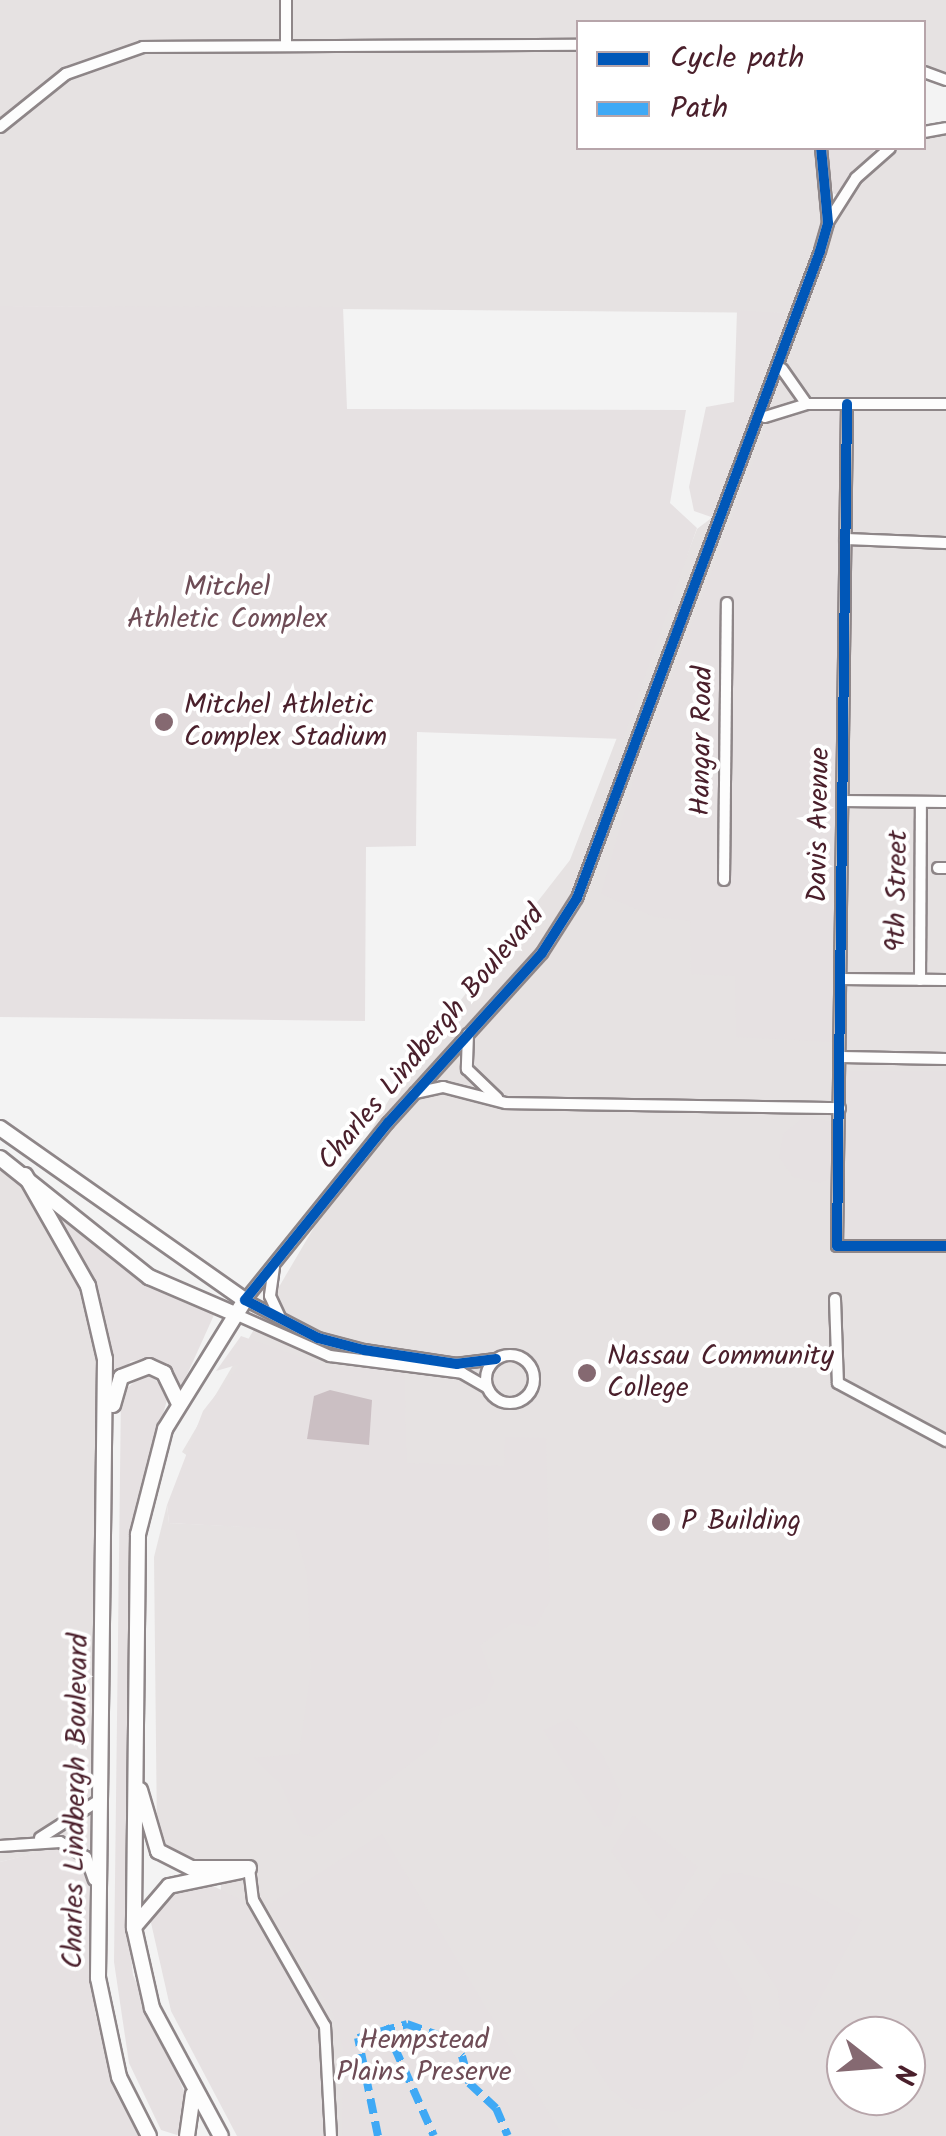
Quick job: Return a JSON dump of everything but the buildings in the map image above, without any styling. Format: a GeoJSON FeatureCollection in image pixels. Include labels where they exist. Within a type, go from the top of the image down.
{"type":"FeatureCollection","features":[{"type":"Feature","properties":{"kind":"main road"},"geometry":{"type":"LineString","coordinates":[[0,1128],[245,1300]]}},
{"type":"Feature","properties":{"kind":"main road"},"geometry":{"type":"LineString","coordinates":[[0,1158],[149,1276],[235,1314]]}},
{"type":"Feature","properties":{"kind":"main road","name":"Charles Lindbergh Boulevard"},"geometry":{"type":"LineString","coordinates":[[25,1175],[88,1286],[109,1417],[98,1916],[104,2029],[137,2120],[149,2136]]}},
{"type":"Feature","properties":{"kind":"main road","name":"Charles Lindbergh Boulevard"},"geometry":{"type":"LineString","coordinates":[[221,2136],[192,2088],[142,1983],[134,1928],[138,1534],[178,1402],[245,1300]]}},
{"type":"Feature","properties":{"kind":"main road"},"geometry":{"type":"LineString","coordinates":[[109,1417],[122,1377],[140,1366],[164,1373],[178,1402]]}},
{"type":"Feature","properties":{"kind":"main road"},"geometry":{"type":"LineString","coordinates":[[134,1748],[147,1831],[158,1851],[192,1868],[249,1868]]}},
{"type":"Feature","properties":{"kind":"main road"},"geometry":{"type":"LineString","coordinates":[[134,1928],[169,1886],[249,1868]]}},
{"type":"Feature","properties":{"kind":"main road"},"geometry":{"type":"LineString","coordinates":[[186,2136],[195,2119],[192,2088]]}},
{"type":"Feature","properties":{"kind":"main road"},"geometry":{"type":"LineString","coordinates":[[137,2120],[162,2136]]}},
{"type":"Feature","properties":{"kind":"street"},"geometry":{"type":"LineString","coordinates":[[286,0],[286,45]]}},
{"type":"Feature","properties":{"kind":"street"},"geometry":{"type":"LineString","coordinates":[[0,127],[44,87],[118,51],[286,45],[576,45]]}},
{"type":"Feature","properties":{"kind":"street","name":"Charles Lindbergh Boulevard"},"geometry":{"type":"LineString","coordinates":[[245,1300],[414,1094],[542,953],[577,898],[781,369],[828,223],[821,150]]}},
{"type":"Feature","properties":{"kind":"street"},"geometry":{"type":"LineString","coordinates":[[828,223],[856,178],[888,150]]}},
{"type":"Feature","properties":{"kind":"street"},"geometry":{"type":"LineString","coordinates":[[781,369],[807,404]]}},
{"type":"Feature","properties":{"kind":"street"},"geometry":{"type":"LineString","coordinates":[[763,418],[807,404],[946,404]]}},
{"type":"Feature","properties":{"kind":"street","name":"Davis Avenue"},"geometry":{"type":"LineString","coordinates":[[847,404],[837,1246],[946,1246]]}},
{"type":"Feature","properties":{"kind":"street"},"geometry":{"type":"LineString","coordinates":[[845,539],[946,543]]}},
{"type":"Feature","properties":{"kind":"street","name":"Hangar Road"},"geometry":{"type":"LineString","coordinates":[[724,880],[727,604]]}},
{"type":"Feature","properties":{"kind":"street"},"geometry":{"type":"LineString","coordinates":[[842,801],[946,802]]}},
{"type":"Feature","properties":{"kind":"street","name":"9th Street"},"geometry":{"type":"LineString","coordinates":[[920,980],[922,802]]}},
{"type":"Feature","properties":{"kind":"street"},"geometry":{"type":"LineString","coordinates":[[841,979],[946,980]]}},
{"type":"Feature","properties":{"kind":"street"},"geometry":{"type":"LineString","coordinates":[[468,1033],[474,1082],[506,1103]]}},
{"type":"Feature","properties":{"kind":"street"},"geometry":{"type":"LineString","coordinates":[[842,1057],[946,1059]]}},
{"type":"Feature","properties":{"kind":"street"},"geometry":{"type":"LineString","coordinates":[[414,1094],[443,1087],[506,1103],[840,1108]]}},
{"type":"Feature","properties":{"kind":"street"},"geometry":{"type":"LineString","coordinates":[[274,1266],[270,1296],[284,1322]]}},
{"type":"Feature","properties":{"kind":"street"},"geometry":{"type":"LineString","coordinates":[[235,1314],[330,1356],[462,1373],[507,1404],[533,1386],[525,1360],[457,1364],[364,1350],[284,1322],[245,1300]]}},
{"type":"Feature","properties":{"kind":"street"},"geometry":{"type":"LineString","coordinates":[[835,1300],[838,1383],[932,1434],[946,1437]]}},
{"type":"Feature","properties":{"kind":"street"},"geometry":{"type":"LineString","coordinates":[[486,1387],[496,1359]]}},
{"type":"Feature","properties":{"kind":"street"},"geometry":{"type":"LineString","coordinates":[[35,1841],[102,1798]]}},
{"type":"Feature","properties":{"kind":"street"},"geometry":{"type":"LineString","coordinates":[[0,1846],[60,1842],[86,1857],[98,1916]]}},
{"type":"Feature","properties":{"kind":"street"},"geometry":{"type":"LineString","coordinates":[[249,1868],[259,1911],[325,2026],[332,2136]]}},
{"type":"Feature","properties":{"kind":"shaded area","name":"Nassau Community College"},"geometry":{"type":"Polygon","coordinates":[[[0,0],[946,0],[946,85],[926,76],[926,20],[576,20],[576,150],[822,150],[829,217],[886,150],[926,150],[926,131],[946,127],[946,2136],[276,2136],[219,2028],[221,1885],[249,1868],[196,1863],[161,1848],[157,1836],[154,1557],[167,1505],[169,1523],[293,1529],[182,1452],[407,1069],[570,860],[697,529],[714,516],[784,313],[0,306],[0,0]]]}},
{"type":"Feature","properties":{"kind":"shaded area"},"geometry":{"type":"Polygon","coordinates":[[[0,1160],[24,1177],[83,1278],[103,1358],[98,1850],[60,1847],[0,1862],[0,1160]]]}},
{"type":"Feature","properties":{"kind":"shaded area"},"geometry":{"type":"Polygon","coordinates":[[[330,1390],[372,1400],[369,1445],[307,1439],[314,1396],[330,1390]]]}},
{"type":"Feature","properties":{"kind":"green space"},"geometry":{"type":"Polygon","coordinates":[[[826,150],[875,150],[840,197],[833,193],[826,150]]]}},
{"type":"Feature","properties":{"kind":"green space","name":"Mitchel Athletic Complex"},"geometry":{"type":"Polygon","coordinates":[[[0,306],[343,307],[347,409],[686,410],[670,503],[697,528],[623,739],[417,732],[416,846],[366,847],[365,1021],[0,1017],[0,306]]]}},
{"type":"Feature","properties":{"kind":"green space"},"geometry":{"type":"Polygon","coordinates":[[[737,310],[785,313],[714,518],[694,511],[689,487],[706,407],[734,402],[737,310]]]}},
{"type":"Feature","properties":{"kind":"green space"},"geometry":{"type":"Polygon","coordinates":[[[788,409],[840,409],[833,1042],[736,1037],[735,976],[691,974],[690,921],[655,917],[601,894],[636,771],[769,420],[788,409]]]}},
{"type":"Feature","properties":{"kind":"green space"},"geometry":{"type":"Polygon","coordinates":[[[849,1071],[946,1071],[946,1239],[849,1239],[849,1071]]]}},
{"type":"Feature","properties":{"kind":"green space"},"geometry":{"type":"Polygon","coordinates":[[[805,1116],[832,1122],[831,1177],[820,1183],[793,1177],[779,1157],[783,1134],[805,1116]]]}},
{"type":"Feature","properties":{"kind":"green space"},"geometry":{"type":"Polygon","coordinates":[[[52,1204],[140,1281],[214,1315],[181,1388],[174,1373],[149,1359],[131,1361],[113,1382],[100,1304],[52,1204]]]}},
{"type":"Feature","properties":{"kind":"green space"},"geometry":{"type":"Polygon","coordinates":[[[241,1336],[331,1368],[404,1369],[407,1463],[504,1466],[505,1437],[546,1438],[550,1601],[535,1627],[512,1623],[480,1645],[494,1682],[485,1703],[442,1719],[437,1743],[315,1837],[302,1834],[281,1785],[254,1758],[299,1754],[311,1669],[307,1574],[295,1530],[169,1523],[167,1505],[203,1411],[240,1364],[216,1371],[241,1336]]]}},
{"type":"Feature","properties":{"kind":"green space"},"geometry":{"type":"Polygon","coordinates":[[[146,1371],[169,1393],[131,1528],[125,1901],[133,1975],[191,2107],[186,2131],[177,2135],[161,2130],[129,2063],[114,1962],[121,1394],[146,1371]]]}},
{"type":"Feature","properties":{"kind":"green space"},"geometry":{"type":"Polygon","coordinates":[[[569,1719],[601,1752],[622,1795],[611,1826],[604,1827],[543,1730],[569,1719]]]}},
{"type":"Feature","properties":{"kind":"green space"},"geometry":{"type":"Polygon","coordinates":[[[633,1815],[698,1867],[662,1923],[611,1851],[633,1815]]]}},
{"type":"Feature","properties":{"kind":"green space","name":"Hempstead Plains Preserve"},"geometry":{"type":"Polygon","coordinates":[[[382,1834],[563,2136],[342,2136],[343,2048],[333,2013],[268,1905],[382,1834]]]}},
{"type":"Feature","properties":{"kind":"green space"},"geometry":{"type":"Polygon","coordinates":[[[62,1846],[85,1861],[92,1878],[95,2012],[115,2083],[143,2136],[0,2136],[0,1862],[62,1846]]]}},
{"type":"Feature","properties":{"kind":"green space"},"geometry":{"type":"Polygon","coordinates":[[[739,1873],[799,1887],[862,1920],[802,2033],[781,2024],[778,1990],[732,1922],[718,1918],[708,1932],[751,2005],[754,2033],[741,2071],[677,2112],[634,2108],[610,2089],[572,2031],[675,1941],[723,1874],[739,1873]]]}},
{"type":"Feature","properties":{"kind":"green space"},"geometry":{"type":"Polygon","coordinates":[[[209,1884],[244,1901],[308,2006],[322,2042],[327,2136],[237,2136],[171,2011],[149,1914],[161,1894],[209,1884]]]}},
{"type":"Feature","properties":{"kind":"marked path"},"geometry":{"type":"LineString","coordinates":[[378,2136],[358,2038],[407,2024],[446,2038],[462,2056],[469,2083],[496,2108],[508,2136]]}},
{"type":"Feature","properties":{"kind":"marked path"},"geometry":{"type":"LineString","coordinates":[[385,2026],[434,2136]]}},
{"type":"Feature","properties":{"kind":"cycle path"},"geometry":{"type":"LineString","coordinates":[[496,1359],[457,1364],[364,1350],[318,1338],[245,1300],[388,1123],[542,953],[577,898],[820,251],[828,223],[821,150]]}},
{"type":"Feature","properties":{"kind":"cycle path"},"geometry":{"type":"LineString","coordinates":[[847,404],[837,1246],[946,1246]]}},
{"type":"Feature","properties":{"kind":"place","name":"Mitchel Athletic Complex Stadium"},"geometry":{"type":"Point","coordinates":[164,722]}},
{"type":"Feature","properties":{"kind":"place","name":"Nassau Community College"},"geometry":{"type":"Point","coordinates":[587,1373]}},
{"type":"Feature","properties":{"kind":"place","name":"P Building"},"geometry":{"type":"Point","coordinates":[661,1522]}}]}
